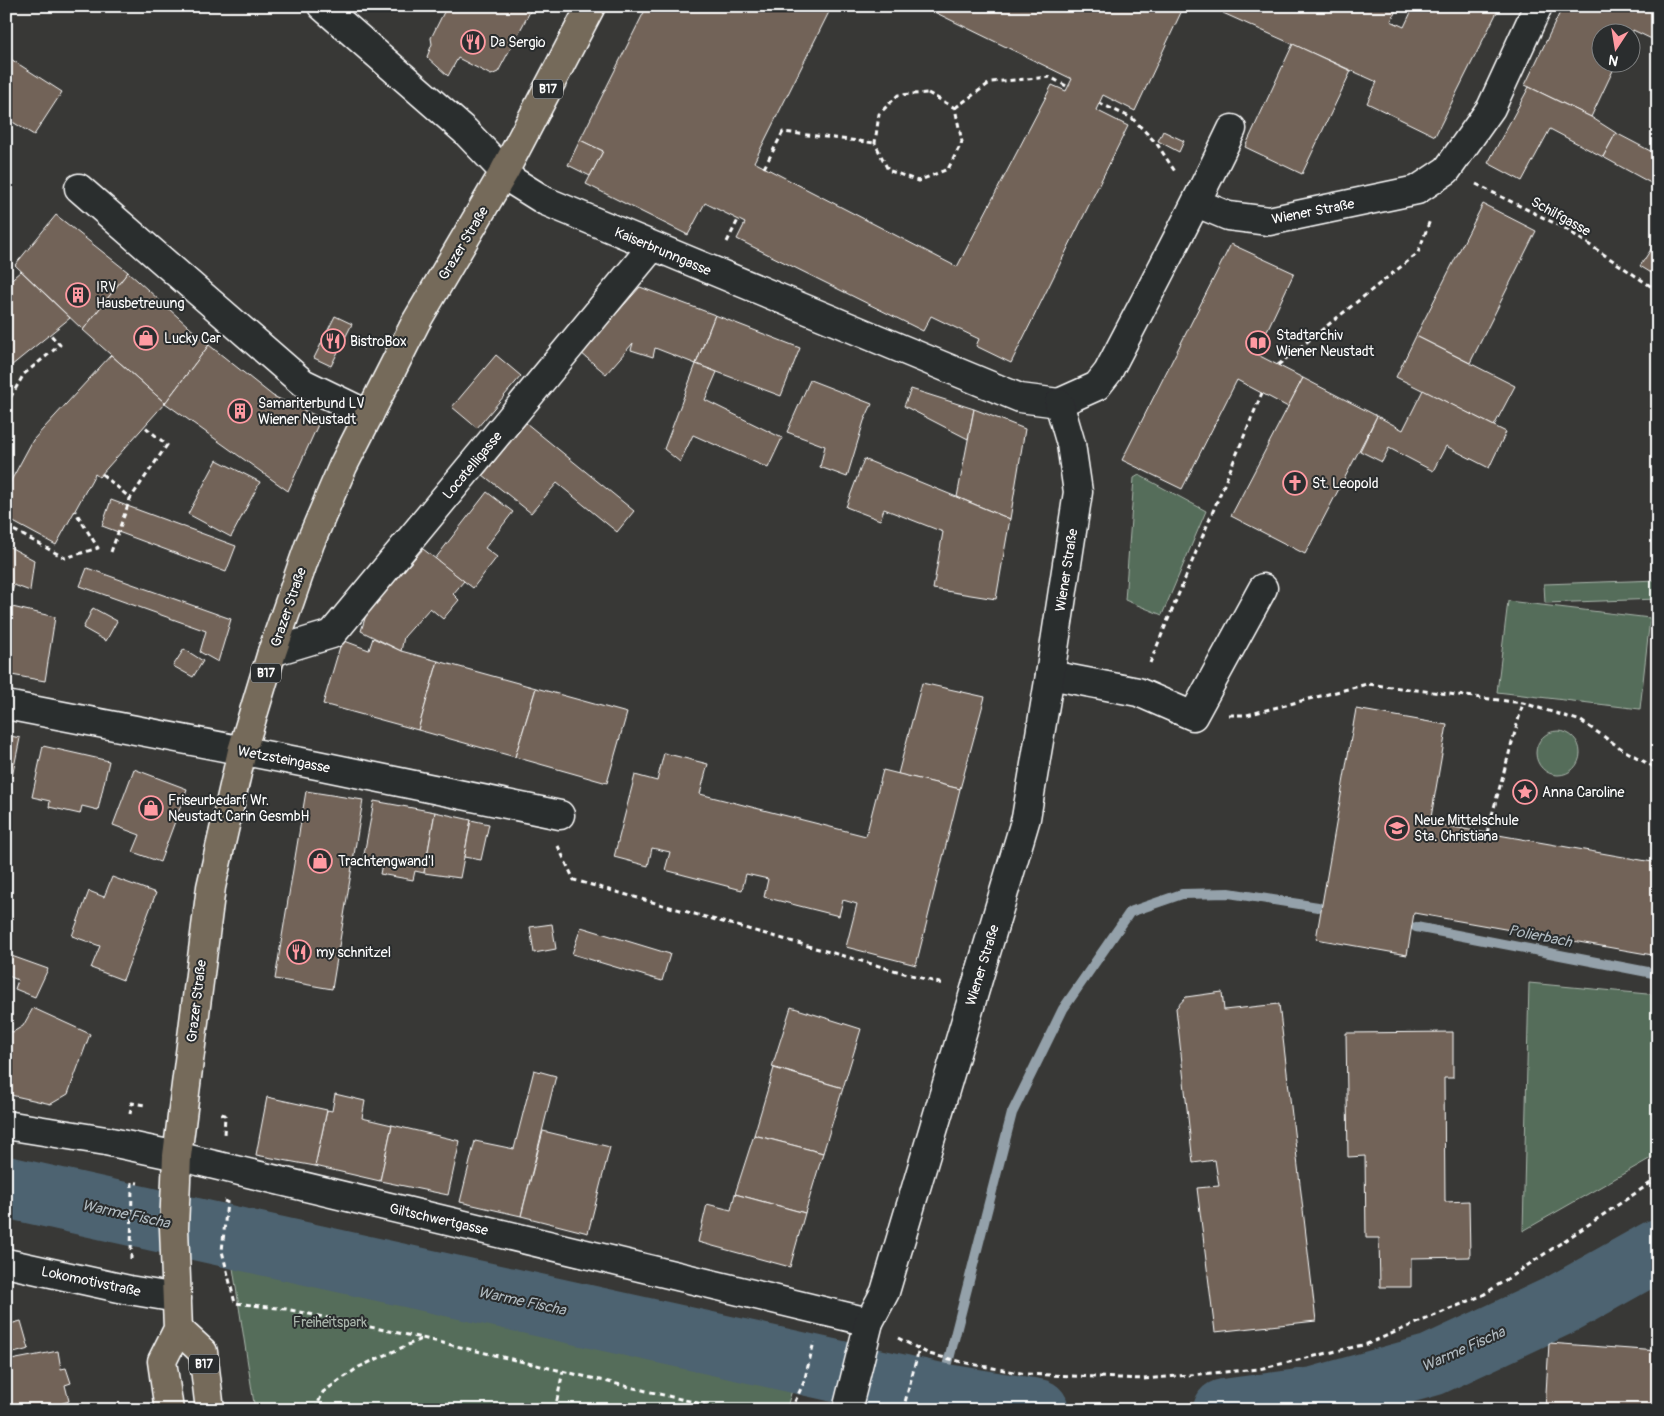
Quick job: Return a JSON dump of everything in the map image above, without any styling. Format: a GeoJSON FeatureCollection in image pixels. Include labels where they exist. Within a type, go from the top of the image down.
{"type":"FeatureCollection","features":[{"type":"Feature","properties":{"kind":"main road","name":"Grazer Straße"},"geometry":{"type":"LineString","coordinates":[[169,1410],[162,1361],[178,1329],[175,1252],[178,1156],[211,887],[242,750],[272,652],[310,543],[343,466],[416,322],[504,172],[591,6]]}},
{"type":"Feature","properties":{"kind":"main road","name":"B17"},"geometry":{"type":"LineString","coordinates":[[178,1329],[203,1352],[210,1410]]}},
{"type":"Feature","properties":{"kind":"street","name":"Wiener Straße"},"geometry":{"type":"LineString","coordinates":[[1197,203],[1228,216],[1269,221],[1417,190],[1447,170],[1491,108],[1538,6]]}},
{"type":"Feature","properties":{"kind":"street","name":"Kaiserbrunngasse"},"geometry":{"type":"LineString","coordinates":[[336,12],[465,132],[504,172],[545,201],[1020,398],[1059,403]]}},
{"type":"Feature","properties":{"kind":"street"},"geometry":{"type":"LineString","coordinates":[[1059,403],[1096,386],[1108,372],[1180,232],[1197,203],[1232,129]]}},
{"type":"Feature","properties":{"kind":"street"},"geometry":{"type":"LineString","coordinates":[[79,188],[303,383],[369,415]]}},
{"type":"Feature","properties":{"kind":"street","name":"Locatelligasse"},"geometry":{"type":"LineString","coordinates":[[272,652],[332,634],[652,247]]}},
{"type":"Feature","properties":{"kind":"street","name":"Wiener Straße"},"geometry":{"type":"LineString","coordinates":[[849,1401],[870,1322],[885,1292],[1026,818],[1078,492],[1071,444],[1059,403]]}},
{"type":"Feature","properties":{"kind":"street"},"geometry":{"type":"LineString","coordinates":[[1050,675],[1138,692],[1193,716],[1263,588]]}},
{"type":"Feature","properties":{"kind":"street","name":"Wetzsteingasse"},"geometry":{"type":"LineString","coordinates":[[6,705],[242,750],[560,815]]}},
{"type":"Feature","properties":{"kind":"street","name":"Giltschwertgasse"},"geometry":{"type":"LineString","coordinates":[[6,1125],[119,1143],[178,1156],[870,1322]]}},
{"type":"Feature","properties":{"kind":"street","name":"Lokomotivstraße"},"geometry":{"type":"LineString","coordinates":[[6,1262],[129,1290],[177,1298]]}},
{"type":"Feature","properties":{"kind":"path"},"geometry":{"type":"LineString","coordinates":[[955,108],[991,82],[1050,77],[1068,87]]}},
{"type":"Feature","properties":{"kind":"path"},"geometry":{"type":"LineString","coordinates":[[928,93],[955,108],[962,142],[948,169],[918,182],[888,170],[875,142],[879,114],[898,95],[928,93]]}},
{"type":"Feature","properties":{"kind":"path"},"geometry":{"type":"LineString","coordinates":[[1099,103],[1132,118],[1157,144],[1197,203]]}},
{"type":"Feature","properties":{"kind":"path"},"geometry":{"type":"LineString","coordinates":[[764,168],[783,132],[875,142]]}},
{"type":"Feature","properties":{"kind":"path","name":"Schilfgasse"},"geometry":{"type":"LineString","coordinates":[[1447,170],[1566,229],[1658,291]]}},
{"type":"Feature","properties":{"kind":"path"},"geometry":{"type":"LineString","coordinates":[[1278,365],[1418,253],[1431,216]]}},
{"type":"Feature","properties":{"kind":"path"},"geometry":{"type":"LineString","coordinates":[[6,405],[24,374],[60,344],[50,334]]}},
{"type":"Feature","properties":{"kind":"path"},"geometry":{"type":"LineString","coordinates":[[1138,692],[1262,393]]}},
{"type":"Feature","properties":{"kind":"path"},"geometry":{"type":"LineString","coordinates":[[110,552],[130,498],[167,446],[144,426]]}},
{"type":"Feature","properties":{"kind":"path"},"geometry":{"type":"LineString","coordinates":[[102,474],[130,498]]}},
{"type":"Feature","properties":{"kind":"path"},"geometry":{"type":"LineString","coordinates":[[6,526],[65,558],[98,548],[75,511]]}},
{"type":"Feature","properties":{"kind":"path"},"geometry":{"type":"LineString","coordinates":[[1193,716],[1247,715],[1367,684],[1524,703],[1581,721],[1622,749],[1652,766],[1658,767]]}},
{"type":"Feature","properties":{"kind":"path"},"geometry":{"type":"LineString","coordinates":[[1487,833],[1524,703]]}},
{"type":"Feature","properties":{"kind":"path"},"geometry":{"type":"LineString","coordinates":[[560,815],[558,848],[574,880],[974,993]]}},
{"type":"Feature","properties":{"kind":"path"},"geometry":{"type":"LineString","coordinates":[[130,1116],[132,1103],[146,1105]]}},
{"type":"Feature","properties":{"kind":"path"},"geometry":{"type":"LineString","coordinates":[[929,1354],[1026,1374],[1143,1378],[1259,1369],[1366,1344],[1483,1295],[1658,1178]]}},
{"type":"Feature","properties":{"kind":"path"},"geometry":{"type":"LineString","coordinates":[[131,1251],[132,1182],[140,1183]]}},
{"type":"Feature","properties":{"kind":"path"},"geometry":{"type":"LineString","coordinates":[[221,1201],[227,1202],[222,1251],[235,1303],[286,1309],[422,1338],[727,1410]]}},
{"type":"Feature","properties":{"kind":"path"},"geometry":{"type":"LineString","coordinates":[[315,1410],[323,1392],[359,1367],[422,1338]]}},
{"type":"Feature","properties":{"kind":"path"},"geometry":{"type":"LineString","coordinates":[[792,1410],[804,1382],[813,1346]]}},
{"type":"Feature","properties":{"kind":"path"},"geometry":{"type":"LineString","coordinates":[[903,1410],[919,1348]]}},
{"type":"Feature","properties":{"kind":"path"},"geometry":{"type":"LineString","coordinates":[[555,1410],[564,1372]]}},
{"type":"Feature","properties":{"kind":"green space"},"geometry":{"type":"Polygon","coordinates":[[[1139,475],[1206,511],[1162,615],[1125,600],[1134,478],[1139,475]]]}},
{"type":"Feature","properties":{"kind":"green space"},"geometry":{"type":"Polygon","coordinates":[[[1658,580],[1658,599],[1545,603],[1544,584],[1658,580]]]}},
{"type":"Feature","properties":{"kind":"green space"},"geometry":{"type":"Polygon","coordinates":[[[1508,601],[1650,618],[1640,709],[1497,692],[1508,601]]]}},
{"type":"Feature","properties":{"kind":"green space"},"geometry":{"type":"Polygon","coordinates":[[[1562,731],[1574,737],[1579,744],[1579,762],[1574,769],[1567,774],[1554,775],[1546,772],[1539,765],[1536,749],[1539,741],[1546,734],[1562,731]]]}},
{"type":"Feature","properties":{"kind":"green space"},"geometry":{"type":"Polygon","coordinates":[[[1529,983],[1658,995],[1658,1154],[1523,1231],[1529,983]]]}},
{"type":"Feature","properties":{"kind":"green space","name":"Freiheitspark"},"geometry":{"type":"Polygon","coordinates":[[[236,1211],[807,1341],[786,1410],[255,1410],[233,1268],[236,1211]]]}},
{"type":"Feature","properties":{"kind":"building"},"geometry":{"type":"Polygon","coordinates":[[[447,6],[533,6],[498,72],[491,75],[458,58],[448,76],[427,57],[432,44],[431,38],[447,6]]]}},
{"type":"Feature","properties":{"kind":"building"},"geometry":{"type":"Polygon","coordinates":[[[647,6],[832,6],[754,162],[957,267],[1052,85],[1066,91],[1072,79],[922,6],[1184,6],[1135,111],[1103,95],[1096,110],[1128,126],[1011,363],[976,346],[979,339],[931,316],[923,331],[737,239],[745,223],[705,203],[688,235],[586,184],[603,151],[580,140],[647,6]]]}},
{"type":"Feature","properties":{"kind":"building"},"geometry":{"type":"Polygon","coordinates":[[[1226,6],[1394,6],[1397,8],[1391,21],[1404,27],[1414,6],[1500,6],[1435,136],[1367,103],[1377,82],[1223,13],[1226,6]]]}},
{"type":"Feature","properties":{"kind":"building"},"geometry":{"type":"Polygon","coordinates":[[[1563,6],[1658,6],[1658,42],[1642,34],[1642,22],[1592,22],[1592,72],[1612,72],[1591,117],[1525,85],[1563,6]]]}},
{"type":"Feature","properties":{"kind":"building"},"geometry":{"type":"Polygon","coordinates":[[[1293,44],[1351,71],[1302,174],[1245,147],[1293,44]]]}},
{"type":"Feature","properties":{"kind":"building"},"geometry":{"type":"Polygon","coordinates":[[[6,56],[62,92],[34,135],[6,118],[6,56]]]}},
{"type":"Feature","properties":{"kind":"building"},"geometry":{"type":"Polygon","coordinates":[[[1529,87],[1591,117],[1616,133],[1603,157],[1550,129],[1522,181],[1488,163],[1529,87]]]}},
{"type":"Feature","properties":{"kind":"building"},"geometry":{"type":"Polygon","coordinates":[[[1163,131],[1184,141],[1179,152],[1158,141],[1163,131]]]}},
{"type":"Feature","properties":{"kind":"building"},"geometry":{"type":"Polygon","coordinates":[[[1616,133],[1658,155],[1658,187],[1603,157],[1616,133]]]}},
{"type":"Feature","properties":{"kind":"building"},"geometry":{"type":"Polygon","coordinates":[[[580,140],[603,151],[590,176],[568,165],[580,140]]]}},
{"type":"Feature","properties":{"kind":"building"},"geometry":{"type":"Polygon","coordinates":[[[1483,204],[1536,231],[1470,363],[1416,336],[1483,204]]]}},
{"type":"Feature","properties":{"kind":"building","name":"IRV Hausbetreuung"},"geometry":{"type":"Polygon","coordinates":[[[56,215],[128,272],[83,330],[15,265],[56,215]]]}},
{"type":"Feature","properties":{"kind":"building"},"geometry":{"type":"Polygon","coordinates":[[[1658,239],[1658,277],[1640,266],[1658,239]]]}},
{"type":"Feature","properties":{"kind":"building"},"geometry":{"type":"Polygon","coordinates":[[[1231,244],[1294,273],[1256,354],[1303,378],[1288,407],[1237,380],[1182,489],[1122,460],[1231,244]]]}},
{"type":"Feature","properties":{"kind":"building"},"geometry":{"type":"Polygon","coordinates":[[[21,271],[70,318],[6,370],[6,284],[21,271]]]}},
{"type":"Feature","properties":{"kind":"building","name":"Lucky Car"},"geometry":{"type":"Polygon","coordinates":[[[128,272],[209,345],[165,403],[83,330],[128,272]]]}},
{"type":"Feature","properties":{"kind":"building"},"geometry":{"type":"Polygon","coordinates":[[[640,287],[715,315],[696,364],[655,348],[653,357],[631,350],[633,343],[606,374],[581,353],[640,287]]]}},
{"type":"Feature","properties":{"kind":"building"},"geometry":{"type":"Polygon","coordinates":[[[715,315],[800,348],[781,396],[696,364],[715,315]]]}},
{"type":"Feature","properties":{"kind":"building","name":"BistroBox"},"geometry":{"type":"Polygon","coordinates":[[[335,316],[352,324],[331,366],[314,358],[335,316]]]}},
{"type":"Feature","properties":{"kind":"building"},"geometry":{"type":"Polygon","coordinates":[[[1416,336],[1515,386],[1494,426],[1396,377],[1416,336]]]}},
{"type":"Feature","properties":{"kind":"building","name":"Samariterbund LV Wiener Neustadt"},"geometry":{"type":"Polygon","coordinates":[[[209,345],[273,396],[321,418],[288,491],[165,403],[209,345]]]}},
{"type":"Feature","properties":{"kind":"building"},"geometry":{"type":"Polygon","coordinates":[[[111,355],[165,403],[99,477],[95,474],[56,545],[6,518],[6,490],[33,440],[111,355]]]}},
{"type":"Feature","properties":{"kind":"building"},"geometry":{"type":"Polygon","coordinates":[[[496,355],[521,376],[477,428],[452,407],[496,355]]]}},
{"type":"Feature","properties":{"kind":"building"},"geometry":{"type":"Polygon","coordinates":[[[696,364],[717,372],[705,400],[782,438],[768,468],[693,435],[680,462],[664,449],[696,364]]]}},
{"type":"Feature","properties":{"kind":"building","name":"St. Leopold"},"geometry":{"type":"Polygon","coordinates":[[[1303,378],[1377,416],[1305,554],[1231,516],[1303,378]]]}},
{"type":"Feature","properties":{"kind":"building"},"geometry":{"type":"Polygon","coordinates":[[[810,380],[872,404],[864,421],[847,477],[820,467],[825,446],[787,432],[810,380]]]}},
{"type":"Feature","properties":{"kind":"building"},"geometry":{"type":"Polygon","coordinates":[[[911,389],[974,409],[968,439],[904,406],[911,389]]]}},
{"type":"Feature","properties":{"kind":"building"},"geometry":{"type":"Polygon","coordinates":[[[1423,390],[1506,432],[1489,468],[1446,446],[1433,471],[1389,448],[1382,462],[1360,451],[1377,416],[1403,430],[1423,390]]]}},
{"type":"Feature","properties":{"kind":"building"},"geometry":{"type":"Polygon","coordinates":[[[974,409],[1025,429],[1010,519],[957,497],[974,409]]]}},
{"type":"Feature","properties":{"kind":"building"},"geometry":{"type":"Polygon","coordinates":[[[526,423],[634,511],[617,532],[557,483],[531,513],[483,475],[526,423]]]}},
{"type":"Feature","properties":{"kind":"building"},"geometry":{"type":"Polygon","coordinates":[[[864,459],[1010,519],[996,599],[933,589],[943,532],[884,509],[880,520],[846,507],[864,459]]]}},
{"type":"Feature","properties":{"kind":"building"},"geometry":{"type":"Polygon","coordinates":[[[217,460],[260,482],[231,537],[188,514],[217,460]]]}},
{"type":"Feature","properties":{"kind":"building"},"geometry":{"type":"Polygon","coordinates":[[[487,492],[513,512],[485,548],[497,557],[473,588],[435,559],[487,492]]]}},
{"type":"Feature","properties":{"kind":"building"},"geometry":{"type":"Polygon","coordinates":[[[111,500],[236,546],[226,572],[102,526],[111,500]]]}},
{"type":"Feature","properties":{"kind":"building"},"geometry":{"type":"Polygon","coordinates":[[[6,545],[34,560],[30,591],[14,585],[8,606],[55,617],[45,681],[6,674],[6,545]]]}},
{"type":"Feature","properties":{"kind":"building"},"geometry":{"type":"Polygon","coordinates":[[[423,549],[464,581],[453,594],[459,600],[443,619],[430,608],[404,637],[401,651],[361,631],[367,612],[423,549]]]}},
{"type":"Feature","properties":{"kind":"building"},"geometry":{"type":"Polygon","coordinates":[[[87,568],[231,619],[218,662],[200,652],[206,631],[80,586],[87,568]]]}},
{"type":"Feature","properties":{"kind":"building"},"geometry":{"type":"Polygon","coordinates":[[[93,608],[117,621],[106,641],[83,628],[93,608]]]}},
{"type":"Feature","properties":{"kind":"building"},"geometry":{"type":"Polygon","coordinates":[[[373,638],[401,651],[438,661],[418,730],[323,704],[342,640],[369,650],[373,638]]]}},
{"type":"Feature","properties":{"kind":"building"},"geometry":{"type":"Polygon","coordinates":[[[184,649],[203,661],[193,677],[173,666],[184,649]]]}},
{"type":"Feature","properties":{"kind":"building"},"geometry":{"type":"Polygon","coordinates":[[[438,661],[536,688],[515,757],[418,730],[438,661]]]}},
{"type":"Feature","properties":{"kind":"building"},"geometry":{"type":"Polygon","coordinates":[[[922,683],[985,697],[960,789],[898,774],[922,683]]]}},
{"type":"Feature","properties":{"kind":"building"},"geometry":{"type":"Polygon","coordinates":[[[536,688],[627,713],[607,783],[515,757],[536,688]]]}},
{"type":"Feature","properties":{"kind":"building","name":"Neue Mittelschule Sta. Christiana"},"geometry":{"type":"Polygon","coordinates":[[[1356,709],[1447,725],[1430,823],[1658,863],[1658,956],[1414,913],[1407,955],[1316,939],[1356,709]]]}},
{"type":"Feature","properties":{"kind":"building"},"geometry":{"type":"Polygon","coordinates":[[[6,735],[20,738],[12,777],[6,776],[6,735]]]}},
{"type":"Feature","properties":{"kind":"building"},"geometry":{"type":"Polygon","coordinates":[[[43,746],[109,761],[98,810],[82,806],[80,814],[49,807],[50,801],[32,797],[43,746]]]}},
{"type":"Feature","properties":{"kind":"building"},"geometry":{"type":"Polygon","coordinates":[[[664,753],[708,764],[700,794],[866,836],[883,770],[960,789],[916,965],[846,947],[857,904],[843,900],[839,916],[764,897],[768,879],[746,874],[742,890],[665,870],[670,852],[652,848],[648,866],[614,857],[635,775],[657,781],[664,753]]]}},
{"type":"Feature","properties":{"kind":"building"},"geometry":{"type":"Polygon","coordinates":[[[134,769],[187,789],[160,862],[133,852],[140,835],[113,825],[134,769]]]}},
{"type":"Feature","properties":{"kind":"building"},"geometry":{"type":"Polygon","coordinates":[[[306,791],[363,800],[332,989],[275,979],[306,791]]]}},
{"type":"Feature","properties":{"kind":"building"},"geometry":{"type":"Polygon","coordinates":[[[374,801],[435,812],[424,873],[415,871],[413,880],[380,874],[382,864],[363,860],[374,801]]]}},
{"type":"Feature","properties":{"kind":"building"},"geometry":{"type":"Polygon","coordinates":[[[435,812],[471,820],[460,878],[424,873],[435,812]]]}},
{"type":"Feature","properties":{"kind":"building"},"geometry":{"type":"Polygon","coordinates":[[[471,820],[489,824],[481,860],[464,857],[471,820]]]}},
{"type":"Feature","properties":{"kind":"building"},"geometry":{"type":"Polygon","coordinates":[[[112,877],[156,893],[123,980],[91,968],[100,946],[72,936],[89,891],[104,897],[112,877]]]}},
{"type":"Feature","properties":{"kind":"building"},"geometry":{"type":"Polygon","coordinates":[[[552,924],[556,949],[534,953],[530,927],[552,924]]]}},
{"type":"Feature","properties":{"kind":"building"},"geometry":{"type":"Polygon","coordinates":[[[581,927],[670,954],[662,981],[572,954],[581,927]]]}},
{"type":"Feature","properties":{"kind":"building"},"geometry":{"type":"Polygon","coordinates":[[[6,954],[48,969],[35,997],[15,989],[18,980],[6,975],[6,954]]]}},
{"type":"Feature","properties":{"kind":"building"},"geometry":{"type":"Polygon","coordinates":[[[1222,992],[1224,1010],[1279,1004],[1316,1321],[1215,1332],[1197,1188],[1219,1186],[1215,1160],[1193,1163],[1176,1008],[1186,997],[1222,992]]]}},
{"type":"Feature","properties":{"kind":"building"},"geometry":{"type":"Polygon","coordinates":[[[791,1007],[861,1029],[843,1088],[772,1067],[791,1007]]]}},
{"type":"Feature","properties":{"kind":"building"},"geometry":{"type":"Polygon","coordinates":[[[33,1008],[90,1034],[68,1094],[51,1104],[6,1094],[6,1030],[13,1032],[23,1026],[33,1008]]]}},
{"type":"Feature","properties":{"kind":"building"},"geometry":{"type":"Polygon","coordinates":[[[1453,1032],[1453,1078],[1444,1078],[1445,1202],[1469,1201],[1470,1257],[1411,1258],[1411,1287],[1380,1287],[1379,1238],[1366,1238],[1365,1156],[1348,1157],[1346,1033],[1453,1032]]]}},
{"type":"Feature","properties":{"kind":"building"},"geometry":{"type":"Polygon","coordinates":[[[774,1068],[843,1088],[823,1153],[754,1135],[774,1068]]]}},
{"type":"Feature","properties":{"kind":"building"},"geometry":{"type":"Polygon","coordinates":[[[534,1070],[556,1076],[521,1216],[460,1202],[475,1141],[514,1149],[534,1070]]]}},
{"type":"Feature","properties":{"kind":"building"},"geometry":{"type":"Polygon","coordinates":[[[335,1094],[365,1101],[362,1118],[392,1125],[380,1181],[315,1166],[327,1110],[332,1111],[335,1094]]]}},
{"type":"Feature","properties":{"kind":"building"},"geometry":{"type":"Polygon","coordinates":[[[267,1097],[327,1110],[315,1166],[256,1155],[267,1097]]]}},
{"type":"Feature","properties":{"kind":"building"},"geometry":{"type":"Polygon","coordinates":[[[392,1125],[460,1141],[448,1195],[380,1181],[392,1125]]]}},
{"type":"Feature","properties":{"kind":"building"},"geometry":{"type":"Polygon","coordinates":[[[543,1131],[610,1147],[588,1233],[521,1216],[543,1131]]]}},
{"type":"Feature","properties":{"kind":"building"},"geometry":{"type":"Polygon","coordinates":[[[754,1135],[823,1153],[805,1213],[735,1194],[754,1135]]]}},
{"type":"Feature","properties":{"kind":"building"},"geometry":{"type":"Polygon","coordinates":[[[735,1194],[805,1213],[790,1267],[698,1242],[707,1204],[731,1210],[735,1194]]]}},
{"type":"Feature","properties":{"kind":"building"},"geometry":{"type":"Polygon","coordinates":[[[21,1321],[29,1349],[6,1355],[6,1325],[21,1321]]]}},
{"type":"Feature","properties":{"kind":"building"},"geometry":{"type":"Polygon","coordinates":[[[1549,1343],[1658,1351],[1658,1410],[1545,1410],[1549,1343]]]}},
{"type":"Feature","properties":{"kind":"building"},"geometry":{"type":"Polygon","coordinates":[[[58,1351],[61,1369],[66,1368],[71,1383],[65,1385],[69,1401],[57,1405],[59,1410],[6,1410],[6,1361],[58,1351]]]}},
{"type":"Feature","properties":{"kind":"waterway"},"geometry":{"type":"LineString","coordinates":[[940,1394],[1012,1113],[1063,1009],[1130,912],[1182,894],[1229,893],[1318,907]]}},
{"type":"Feature","properties":{"kind":"waterway","name":"Polierbach"},"geometry":{"type":"LineString","coordinates":[[1416,927],[1658,974]]}},
{"type":"Feature","properties":{"kind":"waterway","name":"Warme Fischa"},"geometry":{"type":"LineString","coordinates":[[6,1187],[940,1394],[1038,1410]]}},
{"type":"Feature","properties":{"kind":"waterway","name":"Warme Fischa"},"geometry":{"type":"LineString","coordinates":[[1224,1410],[1314,1398],[1432,1365],[1560,1305],[1658,1250]]}},
{"type":"Feature","properties":{"kind":"place","name":"Da Sergio"},"geometry":{"type":"Point","coordinates":[473,42]}},
{"type":"Feature","properties":{"kind":"place","name":"IRV Hausbetreuung"},"geometry":{"type":"Point","coordinates":[78,295]}},
{"type":"Feature","properties":{"kind":"place","name":"Lucky Car"},"geometry":{"type":"Point","coordinates":[146,338]}},
{"type":"Feature","properties":{"kind":"place","name":"BistroBox"},"geometry":{"type":"Point","coordinates":[333,341]}},
{"type":"Feature","properties":{"kind":"place","name":"Stadtarchiv Wiener Neustadt"},"geometry":{"type":"Point","coordinates":[1258,343]}},
{"type":"Feature","properties":{"kind":"place","name":"Samariterbund LV Wiener Neustadt"},"geometry":{"type":"Point","coordinates":[240,411]}},
{"type":"Feature","properties":{"kind":"place","name":"St. Leopold"},"geometry":{"type":"Point","coordinates":[1295,483]}},
{"type":"Feature","properties":{"kind":"place","name":"Anna Caroline"},"geometry":{"type":"Point","coordinates":[1525,792]}},
{"type":"Feature","properties":{"kind":"place","name":"Friseurbedarf Wr. Neustadt Carin GesmbH"},"geometry":{"type":"Point","coordinates":[151,808]}},
{"type":"Feature","properties":{"kind":"place","name":"Neue Mittelschule Sta. Christiana"},"geometry":{"type":"Point","coordinates":[1397,828]}},
{"type":"Feature","properties":{"kind":"place","name":"Trachtengwand'l"},"geometry":{"type":"Point","coordinates":[320,861]}},
{"type":"Feature","properties":{"kind":"place","name":"my schnitzel"},"geometry":{"type":"Point","coordinates":[299,952]}}]}
